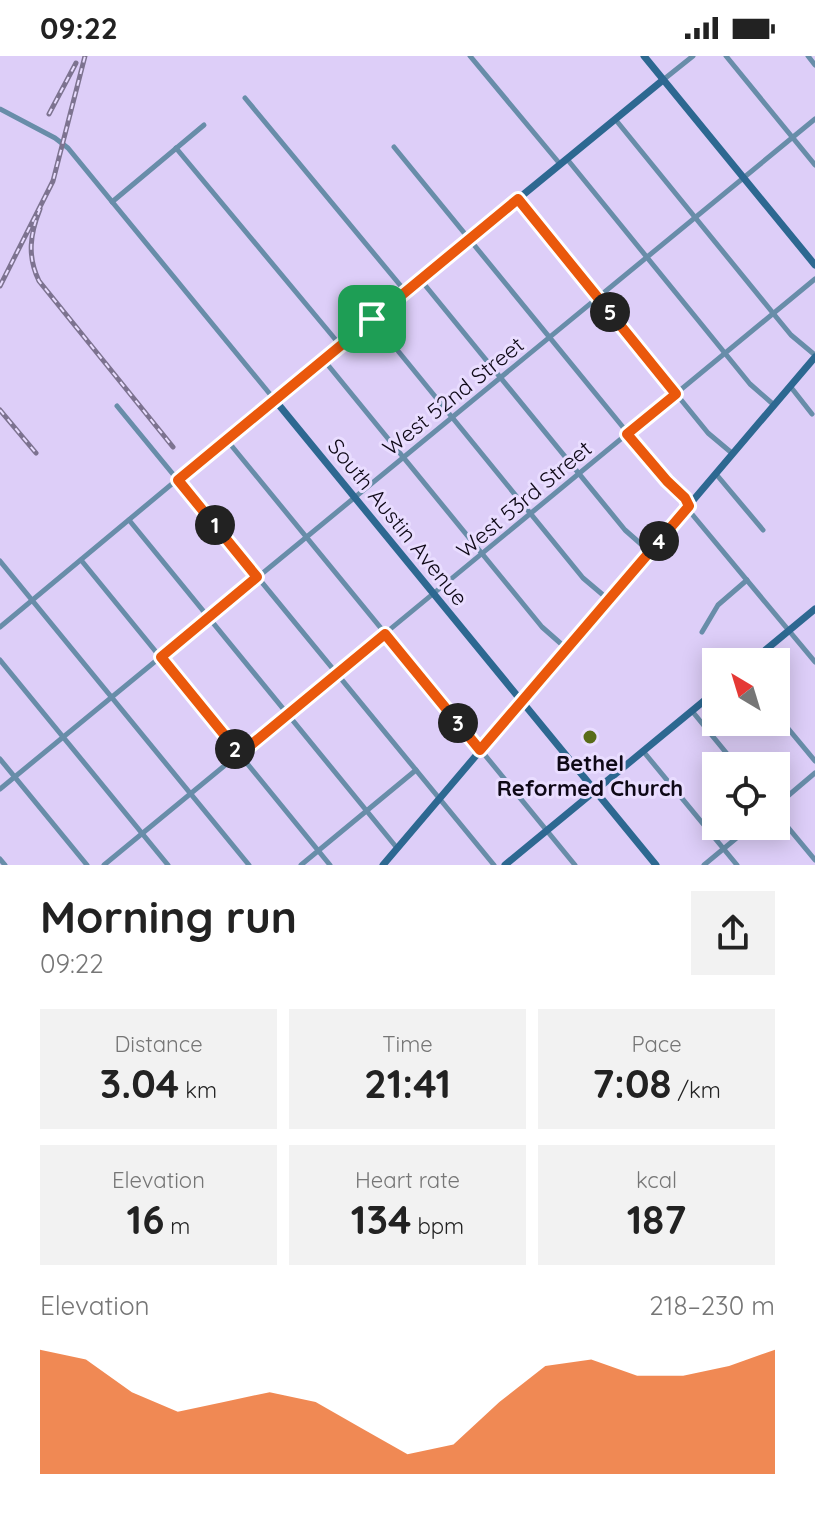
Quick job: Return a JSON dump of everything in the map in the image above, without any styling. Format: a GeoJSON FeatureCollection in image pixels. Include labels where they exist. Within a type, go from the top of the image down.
{"type":"FeatureCollection","features":[{"type":"Feature","properties":{"kind":"main road"},"geometry":{"type":"LineString","coordinates":[[644,56],[815,265]]}},
{"type":"Feature","properties":{"kind":"main road"},"geometry":{"type":"LineString","coordinates":[[274,399],[663,80]]}},
{"type":"Feature","properties":{"kind":"main road"},"geometry":{"type":"LineString","coordinates":[[383,865],[815,356]]}},
{"type":"Feature","properties":{"kind":"main road","name":"South Austin Avenue"},"geometry":{"type":"LineString","coordinates":[[274,399],[656,865]]}},
{"type":"Feature","properties":{"kind":"main road"},"geometry":{"type":"LineString","coordinates":[[768,648],[815,609]]}},
{"type":"Feature","properties":{"kind":"main road"},"geometry":{"type":"LineString","coordinates":[[505,865],[702,703]]}},
{"type":"Feature","properties":{"kind":"street"},"geometry":{"type":"LineString","coordinates":[[470,56],[647,257],[750,384],[774,405]]}},
{"type":"Feature","properties":{"kind":"street"},"geometry":{"type":"LineString","coordinates":[[663,80],[693,56]]}},
{"type":"Feature","properties":{"kind":"street"},"geometry":{"type":"LineString","coordinates":[[726,56],[815,165]]}},
{"type":"Feature","properties":{"kind":"street"},"geometry":{"type":"LineString","coordinates":[[808,56],[815,65]]}},
{"type":"Feature","properties":{"kind":"street"},"geometry":{"type":"LineString","coordinates":[[245,98],[405,291]]}},
{"type":"Feature","properties":{"kind":"street","name":"South Austin Avenue"},"geometry":{"type":"LineString","coordinates":[[0,109],[63,144],[274,399]]}},
{"type":"Feature","properties":{"kind":"street"},"geometry":{"type":"LineString","coordinates":[[615,119],[773,314],[815,356]]}},
{"type":"Feature","properties":{"kind":"street","name":"West 52nd Street"},"geometry":{"type":"LineString","coordinates":[[0,789],[815,119]]}},
{"type":"Feature","properties":{"kind":"street"},"geometry":{"type":"LineString","coordinates":[[112,202],[204,125]]}},
{"type":"Feature","properties":{"kind":"street"},"geometry":{"type":"LineString","coordinates":[[394,147],[627,434],[685,498],[691,513],[815,662]]}},
{"type":"Feature","properties":{"kind":"street"},"geometry":{"type":"LineString","coordinates":[[176,148],[340,345]]}},
{"type":"Feature","properties":{"kind":"street"},"geometry":{"type":"LineString","coordinates":[[518,199],[708,433],[733,454]]}},
{"type":"Feature","properties":{"kind":"street"},"geometry":{"type":"LineString","coordinates":[[420,279],[625,530],[650,552]]}},
{"type":"Feature","properties":{"kind":"street","name":"West 53rd Street"},"geometry":{"type":"LineString","coordinates":[[104,865],[815,279]]}},
{"type":"Feature","properties":{"kind":"street"},"geometry":{"type":"LineString","coordinates":[[372,319],[583,578],[609,600]]}},
{"type":"Feature","properties":{"kind":"street"},"geometry":{"type":"LineString","coordinates":[[323,359],[542,627],[567,649]]}},
{"type":"Feature","properties":{"kind":"street"},"geometry":{"type":"LineString","coordinates":[[790,386],[812,414]]}},
{"type":"Feature","properties":{"kind":"street"},"geometry":{"type":"LineString","coordinates":[[0,627],[274,399]]}},
{"type":"Feature","properties":{"kind":"street"},"geometry":{"type":"LineString","coordinates":[[117,406],[494,865]]}},
{"type":"Feature","properties":{"kind":"street"},"geometry":{"type":"LineString","coordinates":[[226,439],[575,865]]}},
{"type":"Feature","properties":{"kind":"street"},"geometry":{"type":"LineString","coordinates":[[716,474],[763,530]]}},
{"type":"Feature","properties":{"kind":"street"},"geometry":{"type":"LineString","coordinates":[[129,520],[398,848]]}},
{"type":"Feature","properties":{"kind":"street"},"geometry":{"type":"LineString","coordinates":[[81,560],[330,865]]}},
{"type":"Feature","properties":{"kind":"street"},"geometry":{"type":"LineString","coordinates":[[0,561],[249,865]]}},
{"type":"Feature","properties":{"kind":"street"},"geometry":{"type":"LineString","coordinates":[[702,632],[718,605],[747,580]]}},
{"type":"Feature","properties":{"kind":"street"},"geometry":{"type":"LineString","coordinates":[[0,660],[168,865]]}},
{"type":"Feature","properties":{"kind":"street"},"geometry":{"type":"LineString","coordinates":[[692,711],[726,752]]}},
{"type":"Feature","properties":{"kind":"street"},"geometry":{"type":"LineString","coordinates":[[790,731],[815,761]]}},
{"type":"Feature","properties":{"kind":"street"},"geometry":{"type":"LineString","coordinates":[[643,751],[737,865]]}},
{"type":"Feature","properties":{"kind":"street"},"geometry":{"type":"LineString","coordinates":[[0,759],[87,865]]}},
{"type":"Feature","properties":{"kind":"street"},"geometry":{"type":"LineString","coordinates":[[301,865],[416,770]]}},
{"type":"Feature","properties":{"kind":"street"},"geometry":{"type":"LineString","coordinates":[[790,794],[815,773]]}},
{"type":"Feature","properties":{"kind":"street"},"geometry":{"type":"LineString","coordinates":[[790,830],[815,860]]}},
{"type":"Feature","properties":{"kind":"street"},"geometry":{"type":"LineString","coordinates":[[704,865],[734,840]]}},
{"type":"Feature","properties":{"kind":"street"},"geometry":{"type":"LineString","coordinates":[[0,859],[5,865]]}},
{"type":"Feature","properties":{"kind":"railway"},"geometry":{"type":"LineString","coordinates":[[0,286],[53,181],[85,56]]}},
{"type":"Feature","properties":{"kind":"railway"},"geometry":{"type":"LineString","coordinates":[[49,114],[76,63]]}},
{"type":"Feature","properties":{"kind":"railway"},"geometry":{"type":"LineString","coordinates":[[40,209],[31,245],[39,281],[173,447]]}},
{"type":"Feature","properties":{"kind":"railway"},"geometry":{"type":"LineString","coordinates":[[0,410],[36,453]]}},
{"type":"Feature","properties":{"kind":"place","name":"Bethel Reformed Church"},"geometry":{"type":"Point","coordinates":[590,737]}},
{"type":"Feature","properties":{"kind":"route"},"geometry":{"type":"LineString","coordinates":[[518,199],[676,394],[627,434],[689,506],[480,750],[385,634],[240,754],[161,657],[257,577],[178,480],[372,319],[518,199]]}}]}
